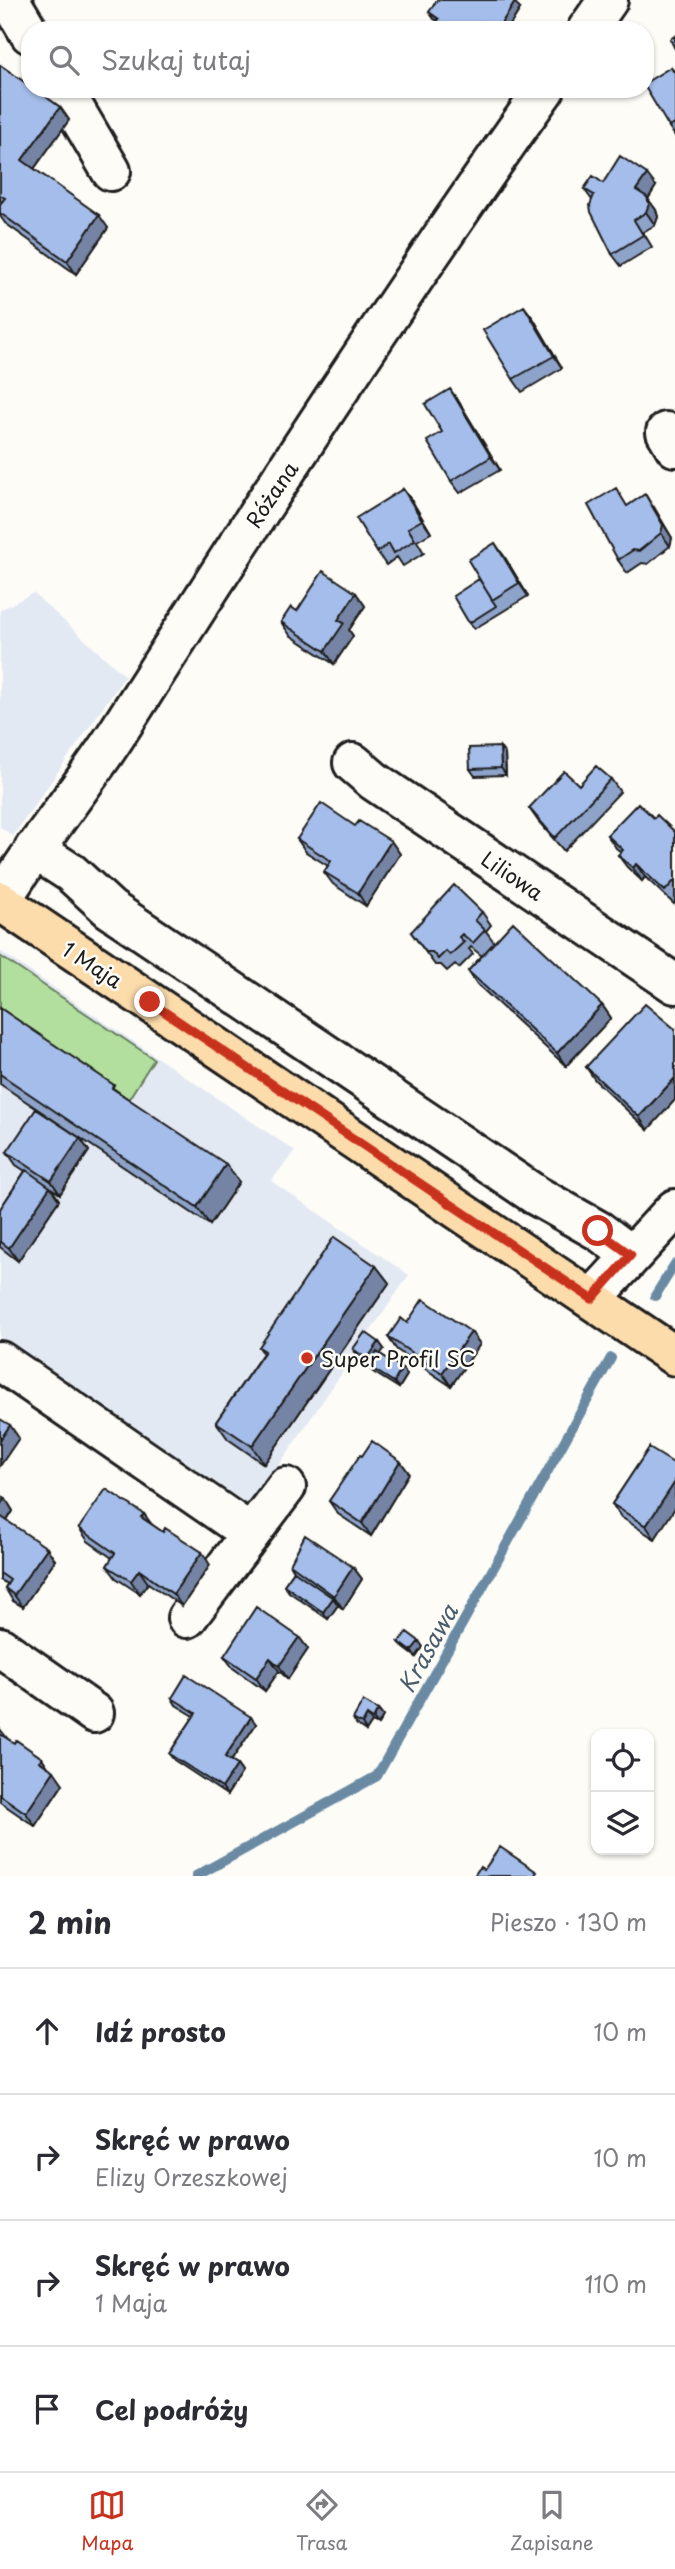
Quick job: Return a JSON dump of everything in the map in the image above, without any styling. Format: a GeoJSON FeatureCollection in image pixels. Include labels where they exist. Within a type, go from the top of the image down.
{"type":"FeatureCollection","features":[{"type":"Feature","properties":{"kind":"main road","name":"1 Maja"},"geometry":{"type":"LineString","coordinates":[[1,901],[675,1356]]}},
{"type":"Feature","properties":{"kind":"street"},"geometry":{"type":"LineString","coordinates":[[10,0],[22,21]]}},
{"type":"Feature","properties":{"kind":"street"},"geometry":{"type":"LineString","coordinates":[[593,21],[608,0]]}},
{"type":"Feature","properties":{"kind":"street"},"geometry":{"type":"LineString","coordinates":[[68,98],[111,171]]}},
{"type":"Feature","properties":{"kind":"street","name":"Różana"},"geometry":{"type":"LineString","coordinates":[[1,901],[34,849],[114,738],[231,555],[473,191],[539,98]]}},
{"type":"Feature","properties":{"kind":"street","name":"Liliowa"},"geometry":{"type":"LineString","coordinates":[[353,764],[374,781],[675,984]]}},
{"type":"Feature","properties":{"kind":"street"},"geometry":{"type":"LineString","coordinates":[[34,849],[71,873],[122,917],[537,1196],[598,1231],[631,1255]]}},
{"type":"Feature","properties":{"kind":"street"},"geometry":{"type":"LineString","coordinates":[[592,1299],[675,1209]]}},
{"type":"Feature","properties":{"kind":"street"},"geometry":{"type":"LineString","coordinates":[[0,1361],[250,1533]]}},
{"type":"Feature","properties":{"kind":"street"},"geometry":{"type":"LineString","coordinates":[[187,1618],[286,1487]]}},
{"type":"Feature","properties":{"kind":"street"},"geometry":{"type":"LineString","coordinates":[[0,1647],[94,1713]]}},
{"type":"Feature","properties":{"kind":"shaded area"},"geometry":{"type":"Polygon","coordinates":[[[33,593],[125,676],[13,836],[0,827],[0,610],[33,593]]]}},
{"type":"Feature","properties":{"kind":"shaded area"},"geometry":{"type":"Polygon","coordinates":[[[0,951],[295,1151],[271,1181],[409,1275],[251,1506],[0,1339],[0,951]]]}},
{"type":"Feature","properties":{"kind":"green space"},"geometry":{"type":"Polygon","coordinates":[[[0,956],[154,1059],[128,1100],[0,1013],[0,956]]]}},
{"type":"Feature","properties":{"kind":"building"},"geometry":{"type":"Polygon","coordinates":[[[437,0],[515,2],[503,21],[438,21],[439,19],[429,12],[437,0]]]}},
{"type":"Feature","properties":{"kind":"building"},"geometry":{"type":"Polygon","coordinates":[[[675,36],[675,49],[670,39],[675,36]]]}},
{"type":"Feature","properties":{"kind":"building"},"geometry":{"type":"Polygon","coordinates":[[[0,65],[21,80],[21,98],[48,98],[60,107],[22,160],[99,215],[67,261],[0,213],[0,204],[5,198],[0,195],[0,65]]]}},
{"type":"Feature","properties":{"kind":"building"},"geometry":{"type":"Polygon","coordinates":[[[671,67],[675,70],[675,124],[669,127],[652,98],[654,98],[654,77],[671,67]]]}},
{"type":"Feature","properties":{"kind":"building"},"geometry":{"type":"Polygon","coordinates":[[[620,156],[647,174],[636,190],[647,197],[649,204],[646,212],[634,220],[643,235],[612,254],[591,212],[590,205],[594,195],[584,189],[593,176],[603,183],[620,156]]]}},
{"type":"Feature","properties":{"kind":"building"},"geometry":{"type":"Polygon","coordinates":[[[524,306],[554,356],[513,379],[483,330],[524,306]]]}},
{"type":"Feature","properties":{"kind":"building"},"geometry":{"type":"Polygon","coordinates":[[[450,389],[491,457],[451,481],[427,441],[442,432],[425,404],[450,389]]]}},
{"type":"Feature","properties":{"kind":"building"},"geometry":{"type":"Polygon","coordinates":[[[616,488],[627,506],[645,494],[663,525],[661,533],[639,551],[633,550],[618,560],[588,505],[616,488]]]}},
{"type":"Feature","properties":{"kind":"building"},"geometry":{"type":"Polygon","coordinates":[[[403,489],[422,520],[408,528],[415,540],[394,553],[389,544],[377,552],[356,518],[403,489]]]}},
{"type":"Feature","properties":{"kind":"building"},"geometry":{"type":"Polygon","coordinates":[[[495,543],[519,583],[492,600],[468,560],[495,543]]]}},
{"type":"Feature","properties":{"kind":"building"},"geometry":{"type":"Polygon","coordinates":[[[323,571],[356,593],[338,620],[344,623],[325,651],[281,622],[291,607],[297,611],[323,571]]]}},
{"type":"Feature","properties":{"kind":"building"},"geometry":{"type":"Polygon","coordinates":[[[479,579],[496,606],[469,623],[453,596],[479,579]]]}},
{"type":"Feature","properties":{"kind":"building"},"geometry":{"type":"Polygon","coordinates":[[[500,747],[501,768],[470,769],[469,748],[500,747]]]}},
{"type":"Feature","properties":{"kind":"building"},"geometry":{"type":"Polygon","coordinates":[[[596,766],[611,779],[555,838],[529,808],[564,771],[579,785],[596,766]]]}},
{"type":"Feature","properties":{"kind":"building"},"geometry":{"type":"Polygon","coordinates":[[[321,803],[355,826],[359,821],[391,841],[358,893],[324,872],[331,861],[297,839],[321,803]]]}},
{"type":"Feature","properties":{"kind":"building"},"geometry":{"type":"Polygon","coordinates":[[[638,803],[654,818],[657,815],[675,832],[675,880],[665,891],[636,864],[633,868],[618,855],[623,850],[607,835],[638,803]]]}},
{"type":"Feature","properties":{"kind":"building"},"geometry":{"type":"Polygon","coordinates":[[[454,885],[482,912],[475,920],[485,930],[473,943],[462,934],[459,937],[464,942],[450,955],[446,951],[438,959],[432,952],[426,952],[411,932],[454,885]]]}},
{"type":"Feature","properties":{"kind":"building"},"geometry":{"type":"Polygon","coordinates":[[[513,922],[602,1005],[557,1053],[468,971],[513,922]]]}},
{"type":"Feature","properties":{"kind":"building"},"geometry":{"type":"Polygon","coordinates":[[[645,1004],[675,1029],[675,1078],[639,1117],[586,1067],[645,1004]]]}},
{"type":"Feature","properties":{"kind":"building"},"geometry":{"type":"Polygon","coordinates":[[[0,1008],[114,1085],[112,1088],[226,1164],[197,1207],[0,1074],[0,1008]]]}},
{"type":"Feature","properties":{"kind":"building"},"geometry":{"type":"Polygon","coordinates":[[[36,1109],[80,1138],[51,1181],[7,1152],[36,1109]]]}},
{"type":"Feature","properties":{"kind":"building"},"geometry":{"type":"Polygon","coordinates":[[[26,1170],[50,1187],[9,1248],[0,1241],[0,1209],[26,1170]]]}},
{"type":"Feature","properties":{"kind":"building"},"geometry":{"type":"Polygon","coordinates":[[[334,1237],[376,1266],[252,1446],[216,1422],[265,1351],[259,1347],[334,1237]]]}},
{"type":"Feature","properties":{"kind":"building"},"geometry":{"type":"Polygon","coordinates":[[[423,1299],[471,1332],[442,1373],[388,1337],[401,1318],[407,1323],[423,1299]]]}},
{"type":"Feature","properties":{"kind":"building"},"geometry":{"type":"Polygon","coordinates":[[[365,1332],[379,1342],[367,1359],[353,1349],[365,1332]]]}},
{"type":"Feature","properties":{"kind":"building"},"geometry":{"type":"Polygon","coordinates":[[[377,1352],[402,1368],[394,1382],[368,1366],[377,1352]]]}},
{"type":"Feature","properties":{"kind":"building"},"geometry":{"type":"Polygon","coordinates":[[[0,1419],[10,1425],[0,1440],[0,1419]]]}},
{"type":"Feature","properties":{"kind":"building"},"geometry":{"type":"Polygon","coordinates":[[[372,1441],[400,1461],[362,1523],[329,1501],[372,1441]]]}},
{"type":"Feature","properties":{"kind":"building"},"geometry":{"type":"Polygon","coordinates":[[[649,1448],[675,1464],[675,1482],[646,1526],[612,1504],[649,1448]]]}},
{"type":"Feature","properties":{"kind":"building"},"geometry":{"type":"Polygon","coordinates":[[[106,1489],[144,1514],[141,1517],[163,1532],[165,1528],[202,1552],[173,1594],[139,1570],[131,1581],[107,1566],[115,1553],[79,1528],[106,1489]]]}},
{"type":"Feature","properties":{"kind":"building"},"geometry":{"type":"Polygon","coordinates":[[[0,1516],[47,1548],[14,1595],[5,1588],[10,1580],[0,1573],[0,1516]]]}},
{"type":"Feature","properties":{"kind":"building"},"geometry":{"type":"Polygon","coordinates":[[[305,1535],[353,1567],[334,1596],[290,1564],[305,1535]]]}},
{"type":"Feature","properties":{"kind":"building"},"geometry":{"type":"Polygon","coordinates":[[[294,1571],[333,1598],[323,1612],[284,1585],[294,1571]]]}},
{"type":"Feature","properties":{"kind":"building"},"geometry":{"type":"Polygon","coordinates":[[[256,1607],[299,1637],[279,1666],[270,1658],[256,1678],[224,1656],[256,1607]]]}},
{"type":"Feature","properties":{"kind":"building"},"geometry":{"type":"Polygon","coordinates":[[[407,1632],[419,1641],[411,1651],[399,1642],[407,1632]]]}},
{"type":"Feature","properties":{"kind":"building"},"geometry":{"type":"Polygon","coordinates":[[[186,1675],[251,1717],[225,1757],[237,1765],[222,1788],[169,1754],[196,1713],[172,1698],[186,1675]]]}},
{"type":"Feature","properties":{"kind":"building"},"geometry":{"type":"Polygon","coordinates":[[[363,1701],[378,1710],[373,1719],[367,1715],[362,1724],[353,1719],[363,1701]]]}},
{"type":"Feature","properties":{"kind":"building"},"geometry":{"type":"Polygon","coordinates":[[[0,1734],[14,1743],[16,1740],[42,1758],[39,1761],[54,1771],[26,1813],[0,1795],[0,1734]]]}},
{"type":"Feature","properties":{"kind":"building"},"geometry":{"type":"Polygon","coordinates":[[[500,1847],[537,1872],[534,1876],[474,1876],[480,1867],[484,1870],[500,1847]]]}},
{"type":"Feature","properties":{"kind":"waterway","name":"Krasawa"},"geometry":{"type":"LineString","coordinates":[[655,1296],[675,1264]]}},
{"type":"Feature","properties":{"kind":"waterway","name":"Krasawa"},"geometry":{"type":"LineString","coordinates":[[196,1876],[377,1776],[611,1358]]}},
{"type":"Feature","properties":{"kind":"place","name":"Super Profil SC"},"geometry":{"type":"Point","coordinates":[307,1358]}},
{"type":"Feature","properties":{"kind":"route"},"geometry":{"type":"LineString","coordinates":[[150,1002],[592,1299],[631,1255],[598,1231]]}}]}
